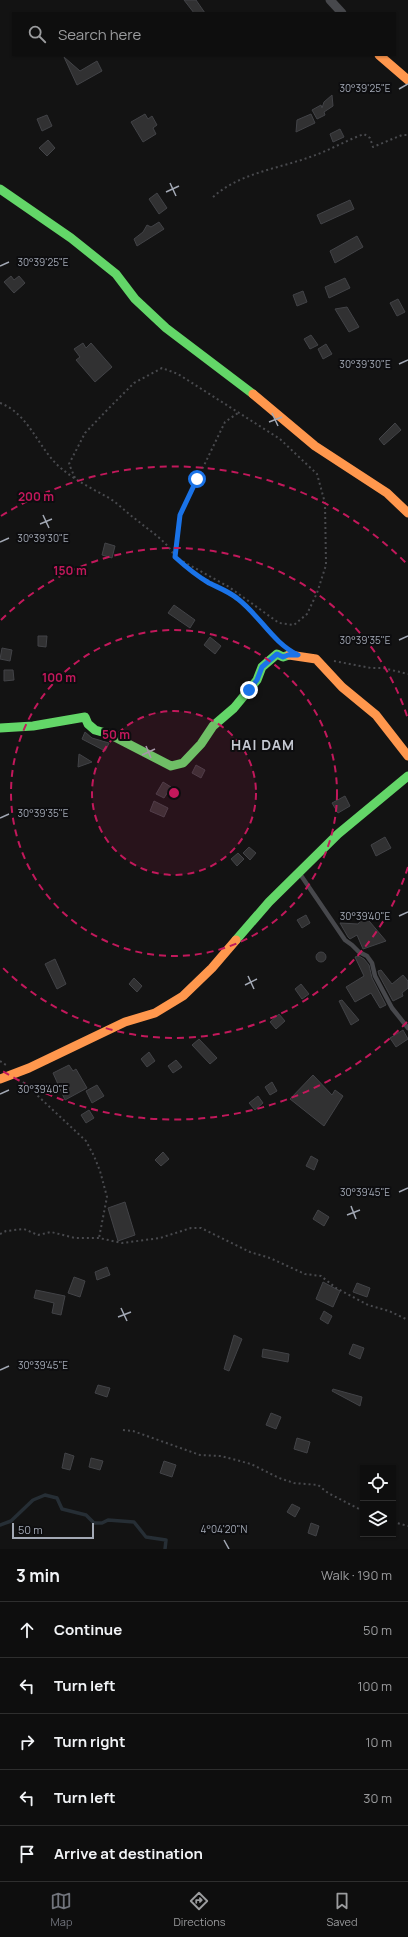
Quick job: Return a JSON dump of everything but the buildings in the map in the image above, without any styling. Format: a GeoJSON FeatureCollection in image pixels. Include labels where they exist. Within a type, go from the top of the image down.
{"type":"FeatureCollection","features":[{"type":"Feature","properties":{"kind":"street"},"geometry":{"type":"LineString","coordinates":[[330,0],[341,12]]}},
{"type":"Feature","properties":{"kind":"street"},"geometry":{"type":"LineString","coordinates":[[380,56],[387,64],[403,74],[408,80]]}},
{"type":"Feature","properties":{"kind":"street"},"geometry":{"type":"LineString","coordinates":[[0,189],[71,238],[116,274],[135,299],[166,328],[270,407],[315,446],[387,493],[408,513]]}},
{"type":"Feature","properties":{"kind":"street"},"geometry":{"type":"LineString","coordinates":[[0,728],[33,726],[85,717],[88,724],[95,730],[109,734],[171,766],[183,763],[201,744],[213,726],[234,708],[257,680],[262,667],[277,654],[283,657],[288,655],[298,655],[316,659],[342,687],[376,715],[408,756]]}},
{"type":"Feature","properties":{"kind":"street"},"geometry":{"type":"LineString","coordinates":[[0,1079],[28,1068],[125,1022],[155,1014],[183,996],[212,968],[269,902],[300,874],[338,834],[408,776]]}},
{"type":"Feature","properties":{"kind":"lane"},"geometry":{"type":"LineString","coordinates":[[300,874],[345,940],[359,952],[367,956],[372,963],[375,976],[392,1008],[408,1028]]}},
{"type":"Feature","properties":{"kind":"path"},"geometry":{"type":"LineString","coordinates":[[213,197],[224,187],[250,176],[285,164],[309,158],[364,134],[370,138],[373,147],[402,135],[408,135]]}},
{"type":"Feature","properties":{"kind":"path"},"geometry":{"type":"LineString","coordinates":[[75,478],[69,464],[85,433],[134,383],[162,368],[178,374],[280,439],[317,474],[325,503],[326,565],[317,593],[307,614],[294,625],[279,623],[229,587],[175,557]]}},
{"type":"Feature","properties":{"kind":"path"},"geometry":{"type":"LineString","coordinates":[[0,403],[12,410],[23,420],[51,459],[75,478],[124,508],[137,521],[166,543],[175,557],[198,576],[236,598],[256,615],[271,634],[289,651],[298,655]]}},
{"type":"Feature","properties":{"kind":"path"},"geometry":{"type":"LineString","coordinates":[[175,557],[180,515],[225,422],[238,413]]}},
{"type":"Feature","properties":{"kind":"path"},"geometry":{"type":"LineString","coordinates":[[330,660],[371,668],[383,668],[408,674]]}},
{"type":"Feature","properties":{"kind":"path"},"geometry":{"type":"LineString","coordinates":[[28,1068],[22,1081],[86,1141],[94,1156],[107,1197],[99,1238]]}},
{"type":"Feature","properties":{"kind":"path"},"geometry":{"type":"LineString","coordinates":[[0,1234],[6,1231],[24,1229],[38,1234],[51,1232],[75,1238],[99,1238],[107,1241],[122,1243],[156,1239],[191,1228],[201,1228],[250,1252],[270,1258],[305,1274],[321,1276],[336,1288],[368,1305],[389,1311],[408,1320]]}},
{"type":"Feature","properties":{"kind":"path"},"geometry":{"type":"LineString","coordinates":[[123,1430],[132,1431],[200,1455],[221,1456],[251,1464],[279,1478],[294,1482],[318,1485],[328,1493],[360,1509]]}},
{"type":"Feature","properties":{"kind":"path"},"geometry":{"type":"LineString","coordinates":[[396,1523],[408,1526]]}},
{"type":"Feature","properties":{"kind":"waterway"},"geometry":{"type":"LineString","coordinates":[[0,1525],[11,1521],[33,1500],[45,1495],[57,1498],[62,1509],[86,1515],[94,1523],[102,1523],[108,1520],[134,1522],[146,1537],[166,1540],[165,1549]]}},
{"type":"Feature","properties":{"kind":"traffic: fast"},"geometry":{"type":"LineString","coordinates":[[0,189],[71,238],[116,274],[135,299],[166,328],[253,394]]}},
{"type":"Feature","properties":{"kind":"traffic: fast"},"geometry":{"type":"LineString","coordinates":[[0,728],[33,726],[85,717],[88,724],[95,730],[109,734],[171,766],[183,763],[201,744],[213,726],[234,708],[257,680],[262,667],[277,654],[283,657],[289,655]]}},
{"type":"Feature","properties":{"kind":"traffic: fast"},"geometry":{"type":"LineString","coordinates":[[236,940],[269,902],[338,834],[408,776]]}},
{"type":"Feature","properties":{"kind":"traffic: slow"},"geometry":{"type":"LineString","coordinates":[[380,56],[408,80]]}},
{"type":"Feature","properties":{"kind":"traffic: slow"},"geometry":{"type":"LineString","coordinates":[[253,394],[315,446],[387,493],[408,513]]}},
{"type":"Feature","properties":{"kind":"traffic: slow"},"geometry":{"type":"LineString","coordinates":[[289,655],[316,659],[342,687],[376,715],[408,756]]}},
{"type":"Feature","properties":{"kind":"traffic: slow"},"geometry":{"type":"LineString","coordinates":[[0,1079],[29,1068],[125,1022],[155,1013],[183,996],[212,968],[236,940]]}},
{"type":"Feature","properties":{"kind":"district","name":"HAI DAM"},"geometry":{"type":"Point","coordinates":[263,745]}},
{"type":"Feature","properties":{"kind":"route"},"geometry":{"type":"LineString","coordinates":[[197,479],[180,515],[175,557],[198,576],[236,598],[256,615],[271,634],[289,651],[298,655],[288,655],[283,657],[277,654],[262,667],[257,680],[249,690]]}}]}
